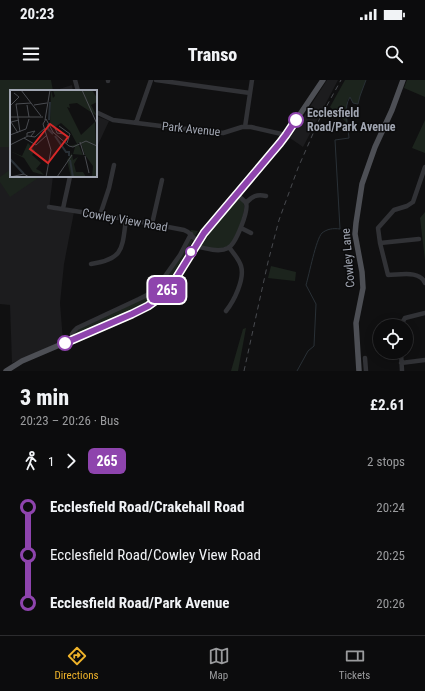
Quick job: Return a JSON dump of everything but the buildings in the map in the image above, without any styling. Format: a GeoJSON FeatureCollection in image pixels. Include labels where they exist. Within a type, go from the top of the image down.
{"type":"FeatureCollection","features":[{"type":"Feature","properties":{"kind":"main road"},"geometry":{"type":"LineString","coordinates":[[6,371],[22,362],[132,314],[156,301],[162,296],[173,283],[204,233],[286,135],[323,80]]}},
{"type":"Feature","properties":{"kind":"main road","name":"Cowley Lane"},"geometry":{"type":"LineString","coordinates":[[359,371],[356,323],[363,288],[362,272],[355,234],[362,184],[375,147],[404,80]]}},
{"type":"Feature","properties":{"kind":"street"},"geometry":{"type":"LineString","coordinates":[[74,80],[78,90]]}},
{"type":"Feature","properties":{"kind":"street"},"geometry":{"type":"LineString","coordinates":[[136,123],[151,80]]}},
{"type":"Feature","properties":{"kind":"street"},"geometry":{"type":"LineString","coordinates":[[156,80],[250,93]]}},
{"type":"Feature","properties":{"kind":"street"},"geometry":{"type":"LineString","coordinates":[[246,127],[252,80]]}},
{"type":"Feature","properties":{"kind":"street","name":"Park Avenue"},"geometry":{"type":"LineString","coordinates":[[97,112],[113,120],[223,134],[242,127],[251,127],[286,135]]}},
{"type":"Feature","properties":{"kind":"street"},"geometry":{"type":"LineString","coordinates":[[100,215],[109,188],[114,165]]}},
{"type":"Feature","properties":{"kind":"street"},"geometry":{"type":"LineString","coordinates":[[425,168],[424,176],[413,202],[407,206],[394,210],[378,228],[388,275],[417,274],[423,278],[425,283]]}},
{"type":"Feature","properties":{"kind":"street"},"geometry":{"type":"LineString","coordinates":[[63,209],[70,177]]}},
{"type":"Feature","properties":{"kind":"street"},"geometry":{"type":"LineString","coordinates":[[152,224],[162,180]]}},
{"type":"Feature","properties":{"kind":"street"},"geometry":{"type":"LineString","coordinates":[[237,194],[246,203]]}},
{"type":"Feature","properties":{"kind":"street"},"geometry":{"type":"LineString","coordinates":[[191,234],[196,244],[208,249],[221,250],[229,247],[235,241],[241,228],[246,203],[253,196],[266,196]]}},
{"type":"Feature","properties":{"kind":"street","name":"Cowley View Road"},"geometry":{"type":"LineString","coordinates":[[49,207],[184,230],[191,234]]}},
{"type":"Feature","properties":{"kind":"street"},"geometry":{"type":"LineString","coordinates":[[91,264],[107,261],[122,248],[126,219]]}},
{"type":"Feature","properties":{"kind":"street"},"geometry":{"type":"LineString","coordinates":[[241,228],[252,233]]}},
{"type":"Feature","properties":{"kind":"street"},"geometry":{"type":"LineString","coordinates":[[74,339],[72,334],[77,328],[147,295],[158,286],[180,255],[191,234]]}},
{"type":"Feature","properties":{"kind":"street"},"geometry":{"type":"LineString","coordinates":[[380,243],[419,239]]}},
{"type":"Feature","properties":{"kind":"street"},"geometry":{"type":"LineString","coordinates":[[226,311],[231,305],[241,280],[242,269],[229,247]]}},
{"type":"Feature","properties":{"kind":"street"},"geometry":{"type":"LineString","coordinates":[[404,319],[425,313]]}},
{"type":"Feature","properties":{"kind":"street"},"geometry":{"type":"LineString","coordinates":[[365,358],[366,371]]}},
{"type":"Feature","properties":{"kind":"street"},"geometry":{"type":"LineString","coordinates":[[401,359],[402,371]]}},
{"type":"Feature","properties":{"kind":"street"},"geometry":{"type":"LineString","coordinates":[[401,363],[425,360]]}},
{"type":"Feature","properties":{"kind":"shaded area"},"geometry":{"type":"Polygon","coordinates":[[[0,80],[51,80],[53,90],[10,90],[10,147],[0,147],[0,80]]]}},
{"type":"Feature","properties":{"kind":"shaded area"},"geometry":{"type":"Polygon","coordinates":[[[327,80],[338,80],[303,147],[290,138],[327,80]]]}},
{"type":"Feature","properties":{"kind":"shaded area"},"geometry":{"type":"Polygon","coordinates":[[[345,80],[366,80],[358,104],[353,103],[350,97],[347,101],[347,123],[330,107],[345,80]]]}},
{"type":"Feature","properties":{"kind":"shaded area"},"geometry":{"type":"Polygon","coordinates":[[[407,80],[425,80],[425,97],[404,88],[407,80]]]}},
{"type":"Feature","properties":{"kind":"shaded area"},"geometry":{"type":"Polygon","coordinates":[[[72,85],[73,90],[56,90],[72,85]]]}},
{"type":"Feature","properties":{"kind":"shaded area"},"geometry":{"type":"Polygon","coordinates":[[[97,116],[109,121],[97,147],[97,116]]]}},
{"type":"Feature","properties":{"kind":"shaded area"},"geometry":{"type":"Polygon","coordinates":[[[425,120],[425,153],[412,148],[425,120]]]}},
{"type":"Feature","properties":{"kind":"shaded area"},"geometry":{"type":"Polygon","coordinates":[[[0,147],[10,147],[10,177],[53,177],[49,209],[74,212],[64,264],[60,303],[63,341],[12,363],[10,305],[0,304],[0,147]]]}},
{"type":"Feature","properties":{"kind":"shaded area"},"geometry":{"type":"Polygon","coordinates":[[[10,170],[10,177],[40,177],[10,197],[0,182],[0,177],[10,170]]]}},
{"type":"Feature","properties":{"kind":"shaded area"},"geometry":{"type":"Polygon","coordinates":[[[236,196],[243,202],[244,209],[239,227],[231,243],[228,246],[221,248],[197,245],[202,235],[236,196]]]}},
{"type":"Feature","properties":{"kind":"shaded area"},"geometry":{"type":"Polygon","coordinates":[[[425,212],[425,260],[420,218],[425,212]]]}},
{"type":"Feature","properties":{"kind":"shaded area"},"geometry":{"type":"Polygon","coordinates":[[[191,230],[198,231],[161,294],[144,306],[76,335],[75,333],[77,330],[149,295],[181,255],[191,230]]]}},
{"type":"Feature","properties":{"kind":"shaded area"},"geometry":{"type":"Polygon","coordinates":[[[271,266],[296,272],[295,281],[268,278],[271,266]]]}},
{"type":"Feature","properties":{"kind":"shaded area"},"geometry":{"type":"Polygon","coordinates":[[[246,328],[238,371],[231,371],[243,329],[246,328]]]}},
{"type":"Feature","properties":{"kind":"waterway"},"geometry":{"type":"LineString","coordinates":[[297,371],[308,351],[314,346],[316,304],[306,285],[315,249],[322,233],[330,229],[340,229],[335,140],[349,138],[346,117],[348,101],[350,97],[353,103],[358,104],[366,80]]}},
{"type":"Feature","properties":{"kind":"railway"},"geometry":{"type":"LineString","coordinates":[[244,371],[268,262],[279,220],[298,168],[319,120],[341,80]]}},
{"type":"Feature","properties":{"kind":"bus line","name":"265"},"geometry":{"type":"LineString","coordinates":[[65,343],[132,314],[148,306],[162,296],[173,283],[204,233],[255,174],[296,120]]}},
{"type":"Feature","properties":{"kind":"place","name":"Ecclesfield Road/Park Avenue"},"geometry":{"type":"Point","coordinates":[296,120]}}]}
